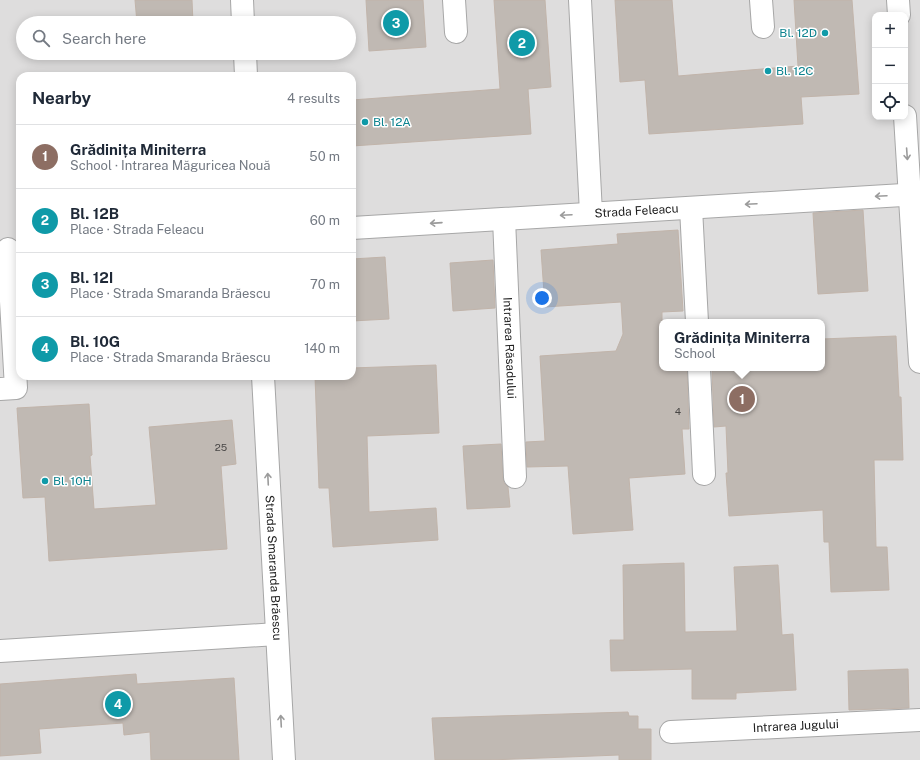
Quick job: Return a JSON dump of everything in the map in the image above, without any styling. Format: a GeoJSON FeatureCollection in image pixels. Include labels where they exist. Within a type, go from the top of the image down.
{"type":"FeatureCollection","features":[{"type":"Feature","properties":{"kind":"street"},"geometry":{"type":"LineString","coordinates":[[242,0],[243,16]]}},
{"type":"Feature","properties":{"kind":"street"},"geometry":{"type":"LineString","coordinates":[[454,0],[456,32]]}},
{"type":"Feature","properties":{"kind":"street"},"geometry":{"type":"LineString","coordinates":[[580,0],[591,214]]}},
{"type":"Feature","properties":{"kind":"street"},"geometry":{"type":"LineString","coordinates":[[761,0],[763,28]]}},
{"type":"Feature","properties":{"kind":"street"},"geometry":{"type":"LineString","coordinates":[[898,0],[899,12]]}},
{"type":"Feature","properties":{"kind":"street"},"geometry":{"type":"LineString","coordinates":[[245,60],[246,72]]}},
{"type":"Feature","properties":{"kind":"street"},"geometry":{"type":"LineString","coordinates":[[906,120],[915,194],[920,362]]}},
{"type":"Feature","properties":{"kind":"street","name":"Strada Feleacu"},"geometry":{"type":"LineString","coordinates":[[356,228],[915,194]]}},
{"type":"Feature","properties":{"kind":"street"},"geometry":{"type":"LineString","coordinates":[[691,208],[696,319]]}},
{"type":"Feature","properties":{"kind":"street","name":"Intrarea Răsadului"},"geometry":{"type":"LineString","coordinates":[[504,219],[515,478]]}},
{"type":"Feature","properties":{"kind":"street"},"geometry":{"type":"LineString","coordinates":[[0,389],[16,388],[9,249]]}},
{"type":"Feature","properties":{"kind":"street"},"geometry":{"type":"LineString","coordinates":[[699,371],[704,474]]}},
{"type":"Feature","properties":{"kind":"street","name":"Strada Smaranda Brăescu"},"geometry":{"type":"LineString","coordinates":[[263,380],[284,760]]}},
{"type":"Feature","properties":{"kind":"street"},"geometry":{"type":"LineString","coordinates":[[0,651],[277,634]]}},
{"type":"Feature","properties":{"kind":"street","name":"Intrarea Jugului"},"geometry":{"type":"LineString","coordinates":[[672,732],[920,720]]}},
{"type":"Feature","properties":{"kind":"shaded area"},"geometry":{"type":"Polygon","coordinates":[[[0,0],[920,0],[920,760],[0,760],[0,0]]]}},
{"type":"Feature","properties":{"kind":"building"},"geometry":{"type":"Polygon","coordinates":[[[135,0],[192,0],[193,16],[136,16],[135,0]]]}},
{"type":"Feature","properties":{"kind":"building"},"geometry":{"type":"Polygon","coordinates":[[[366,0],[423,0],[426,47],[369,51],[366,0]]]}},
{"type":"Feature","properties":{"kind":"building"},"geometry":{"type":"Polygon","coordinates":[[[494,0],[545,0],[551,87],[528,89],[531,134],[356,146],[356,100],[500,89],[494,0]]]}},
{"type":"Feature","properties":{"kind":"building","name":"Bl. 12C"},"geometry":{"type":"Polygon","coordinates":[[[615,0],[672,0],[678,76],[798,66],[794,0],[852,0],[859,94],[801,97],[803,124],[649,134],[645,80],[620,82],[615,0]]]}},
{"type":"Feature","properties":{"kind":"building"},"geometry":{"type":"Polygon","coordinates":[[[863,210],[868,291],[818,294],[813,213],[863,210]]]}},
{"type":"Feature","properties":{"kind":"building"},"geometry":{"type":"Polygon","coordinates":[[[678,230],[683,311],[662,312],[662,319],[659,319],[659,371],[687,371],[689,429],[682,429],[685,474],[629,478],[633,530],[573,534],[568,466],[527,467],[526,442],[545,441],[540,356],[616,351],[623,334],[621,302],[545,307],[541,250],[618,244],[617,234],[678,230]]]}},
{"type":"Feature","properties":{"kind":"building"},"geometry":{"type":"Polygon","coordinates":[[[385,257],[389,319],[356,321],[356,259],[385,257]]]}},
{"type":"Feature","properties":{"kind":"building"},"geometry":{"type":"Polygon","coordinates":[[[493,260],[495,308],[453,311],[450,263],[493,260]]]}},
{"type":"Feature","properties":{"kind":"building"},"geometry":{"type":"Polygon","coordinates":[[[896,336],[899,397],[901,397],[903,460],[874,460],[876,547],[887,547],[889,590],[831,592],[829,542],[824,542],[823,510],[729,516],[726,473],[728,473],[726,426],[714,427],[712,371],[825,371],[825,339],[896,336]]]}},
{"type":"Feature","properties":{"kind":"building"},"geometry":{"type":"Polygon","coordinates":[[[436,365],[439,433],[367,436],[369,512],[436,508],[438,540],[333,547],[329,488],[319,488],[315,380],[356,380],[356,368],[436,365]]]}},
{"type":"Feature","properties":{"kind":"building","name":"Bl. 10H"},"geometry":{"type":"Polygon","coordinates":[[[89,404],[92,455],[90,456],[94,509],[156,505],[149,427],[232,420],[236,464],[221,466],[227,549],[49,561],[45,497],[23,498],[17,408],[89,404]]]}},
{"type":"Feature","properties":{"kind":"building"},"geometry":{"type":"Polygon","coordinates":[[[501,444],[503,478],[504,483],[508,487],[510,507],[467,509],[463,446],[501,444]]]}},
{"type":"Feature","properties":{"kind":"building"},"geometry":{"type":"Polygon","coordinates":[[[684,563],[685,632],[737,631],[734,567],[778,565],[782,635],[793,634],[796,690],[736,693],[736,699],[692,699],[692,669],[611,671],[610,640],[624,640],[623,565],[684,563]]]}},
{"type":"Feature","properties":{"kind":"building"},"geometry":{"type":"Polygon","coordinates":[[[908,669],[909,708],[849,710],[848,671],[908,669]]]}},
{"type":"Feature","properties":{"kind":"building"},"geometry":{"type":"Polygon","coordinates":[[[136,674],[137,684],[234,678],[239,760],[151,760],[150,732],[124,735],[123,723],[39,729],[41,753],[0,756],[0,684],[136,674]]]}},
{"type":"Feature","properties":{"kind":"building"},"geometry":{"type":"Polygon","coordinates":[[[628,712],[629,716],[638,716],[638,729],[651,729],[651,760],[619,760],[619,755],[490,760],[435,760],[432,718],[628,712]]]}},
{"type":"Feature","properties":{"kind":"place","name":"Bl. 12I"},"geometry":{"type":"Point","coordinates":[396,23]}},
{"type":"Feature","properties":{"kind":"place","name":"Bl. 12D"},"geometry":{"type":"Point","coordinates":[825,33]}},
{"type":"Feature","properties":{"kind":"place","name":"Bl. 12B"},"geometry":{"type":"Point","coordinates":[522,43]}},
{"type":"Feature","properties":{"kind":"place","name":"Bl. 12C"},"geometry":{"type":"Point","coordinates":[768,71]}},
{"type":"Feature","properties":{"kind":"place","name":"Bl. 12A"},"geometry":{"type":"Point","coordinates":[365,122]}},
{"type":"Feature","properties":{"kind":"place","name":"Grădinița Miniterra"},"geometry":{"type":"Point","coordinates":[742,399]}},
{"type":"Feature","properties":{"kind":"place","name":"Bl. 10H"},"geometry":{"type":"Point","coordinates":[45,481]}},
{"type":"Feature","properties":{"kind":"place","name":"Bl. 10G"},"geometry":{"type":"Point","coordinates":[118,704]}}]}
